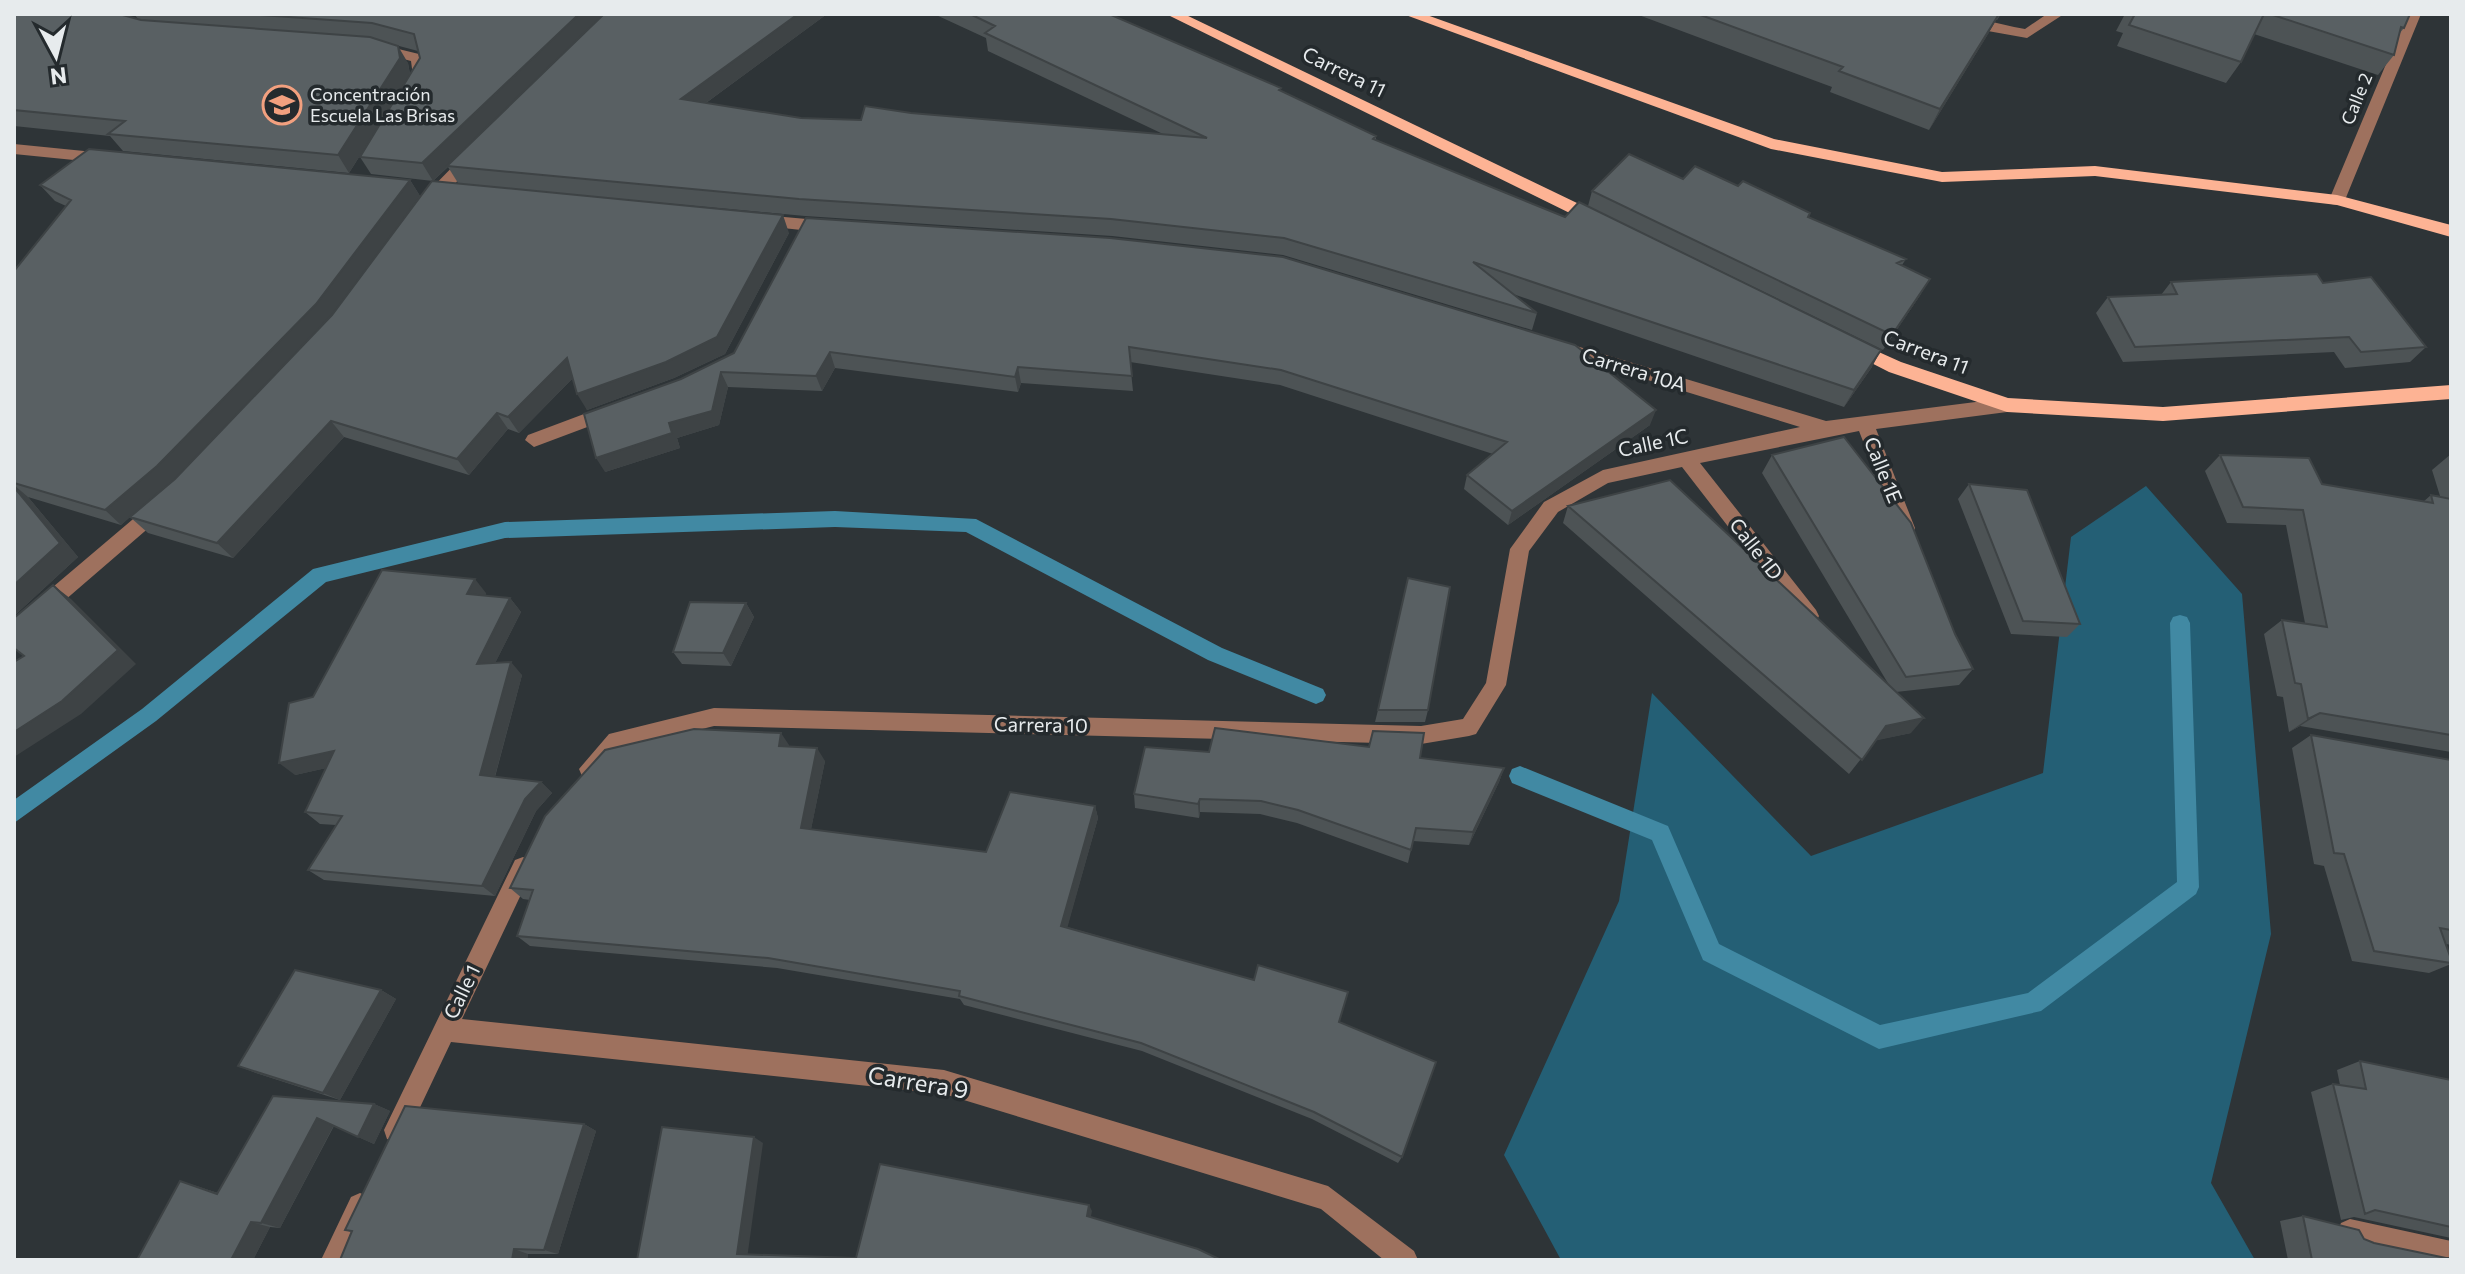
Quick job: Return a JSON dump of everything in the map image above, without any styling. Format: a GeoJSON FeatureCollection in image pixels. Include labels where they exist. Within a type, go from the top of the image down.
{"type":"FeatureCollection","features":[{"type":"Feature","properties":{"kind":"main road","name":"Carrera 11"},"geometry":{"type":"LineString","coordinates":[[1173,14],[1615,229]]}},
{"type":"Feature","properties":{"kind":"main road"},"geometry":{"type":"LineString","coordinates":[[1410,14],[1771,144],[1942,177],[2095,171],[2337,200],[2451,231]]}},
{"type":"Feature","properties":{"kind":"main road","name":"Carrera 11"},"geometry":{"type":"LineString","coordinates":[[1839,340],[1895,367],[2007,405],[2163,414],[2451,392]]}},
{"type":"Feature","properties":{"kind":"street"},"geometry":{"type":"LineString","coordinates":[[1945,14],[1976,25],[2027,34],[2057,14]]}},
{"type":"Feature","properties":{"kind":"street","name":"Calle 2"},"geometry":{"type":"LineString","coordinates":[[2337,200],[2414,14]]}},
{"type":"Feature","properties":{"kind":"street"},"geometry":{"type":"LineString","coordinates":[[367,47],[418,58],[420,76],[404,102]]}},
{"type":"Feature","properties":{"kind":"street"},"geometry":{"type":"LineString","coordinates":[[419,215],[430,190],[482,146]]}},
{"type":"Feature","properties":{"kind":"street"},"geometry":{"type":"LineString","coordinates":[[14,149],[123,160]]}},
{"type":"Feature","properties":{"kind":"street"},"geometry":{"type":"LineString","coordinates":[[430,190],[467,193]]}},
{"type":"Feature","properties":{"kind":"street"},"geometry":{"type":"LineString","coordinates":[[744,219],[801,232],[851,228]]}},
{"type":"Feature","properties":{"kind":"street","name":"Carrera 10A"},"geometry":{"type":"LineString","coordinates":[[1540,342],[1827,428]]}},
{"type":"Feature","properties":{"kind":"street","name":"Calle 1C"},"geometry":{"type":"LineString","coordinates":[[1469,727],[1496,685],[1520,549],[1551,507],[1603,477],[1686,458],[1827,428],[2007,405]]}},
{"type":"Feature","properties":{"kind":"street"},"geometry":{"type":"LineString","coordinates":[[534,440],[622,407]]}},
{"type":"Feature","properties":{"kind":"street","name":"Calle 1E"},"geometry":{"type":"LineString","coordinates":[[1865,424],[1915,551]]}},
{"type":"Feature","properties":{"kind":"street","name":"Calle 1D"},"geometry":{"type":"LineString","coordinates":[[1686,458],[1818,627]]}},
{"type":"Feature","properties":{"kind":"street"},"geometry":{"type":"LineString","coordinates":[[14,632],[170,498]]}},
{"type":"Feature","properties":{"kind":"street","name":"Carrera 10"},"geometry":{"type":"LineString","coordinates":[[576,785],[616,741],[714,717],[1421,735],[1469,727]]}},
{"type":"Feature","properties":{"kind":"street","name":"Calle 1"},"geometry":{"type":"LineString","coordinates":[[386,1151],[533,847]]}},
{"type":"Feature","properties":{"kind":"street","name":"Carrera 9"},"geometry":{"type":"LineString","coordinates":[[444,1029],[944,1082],[1328,1199],[1405,1260]]}},
{"type":"Feature","properties":{"kind":"street"},"geometry":{"type":"LineString","coordinates":[[334,1260],[373,1178]]}},
{"type":"Feature","properties":{"kind":"street"},"geometry":{"type":"LineString","coordinates":[[2350,1232],[2451,1254]]}},
{"type":"Feature","properties":{"kind":"shaded area"},"geometry":{"type":"Polygon","coordinates":[[[2146,486],[2242,594],[2271,934],[2211,1183],[2255,1260],[1561,1260],[1504,1155],[1619,901],[1652,693],[1811,856],[2043,773],[2071,537],[2146,486]]]}},
{"type":"Feature","properties":{"kind":"building"},"geometry":{"type":"Polygon","coordinates":[[[14,14],[119,14],[141,20],[370,37],[398,46],[400,58],[338,155],[108,134],[125,121],[14,110],[14,14]]]}},
{"type":"Feature","properties":{"kind":"building"},"geometry":{"type":"Polygon","coordinates":[[[246,14],[579,14],[422,163],[360,157],[420,58],[414,34],[372,23],[246,14]]]}},
{"type":"Feature","properties":{"kind":"building"},"geometry":{"type":"Polygon","coordinates":[[[604,14],[798,14],[681,99],[801,118],[861,120],[865,106],[911,113],[1207,138],[985,33],[995,26],[970,14],[1109,14],[1281,88],[1279,90],[1376,136],[1373,139],[1565,217],[1579,202],[1881,350],[1854,390],[1473,262],[1537,313],[1284,238],[1111,219],[799,199],[447,166],[604,14]]]}},
{"type":"Feature","properties":{"kind":"building"},"geometry":{"type":"Polygon","coordinates":[[[1698,14],[1999,14],[1940,109],[1839,71],[1843,67],[1698,14]]]}},
{"type":"Feature","properties":{"kind":"building"},"geometry":{"type":"Polygon","coordinates":[[[2135,14],[2264,14],[2241,62],[2129,25],[2135,14]]]}},
{"type":"Feature","properties":{"kind":"building"},"geometry":{"type":"Polygon","coordinates":[[[2270,14],[2410,14],[2404,28],[2401,27],[2394,55],[2270,14]]]}},
{"type":"Feature","properties":{"kind":"building"},"geometry":{"type":"Polygon","coordinates":[[[89,149],[410,180],[316,304],[157,466],[105,510],[14,483],[14,271],[71,200],[40,185],[89,149]]]}},
{"type":"Feature","properties":{"kind":"building"},"geometry":{"type":"Polygon","coordinates":[[[1629,154],[1683,179],[1695,166],[1738,186],[1743,181],[1810,213],[1808,217],[1906,259],[1897,263],[1930,279],[1892,335],[1592,191],[1629,154]]]}},
{"type":"Feature","properties":{"kind":"building"},"geometry":{"type":"Polygon","coordinates":[[[432,181],[783,215],[717,337],[666,362],[577,394],[567,358],[508,417],[497,413],[457,459],[331,421],[217,543],[130,517],[175,479],[332,315],[432,181]]]}},
{"type":"Feature","properties":{"kind":"building"},"geometry":{"type":"Polygon","coordinates":[[[806,218],[1110,238],[1283,257],[1575,345],[1656,410],[1512,511],[1467,475],[1507,442],[1281,370],[1129,347],[1132,376],[1018,367],[1015,377],[830,352],[816,376],[721,372],[712,411],[669,423],[672,433],[596,458],[584,414],[681,379],[734,353],[806,218]]]}},
{"type":"Feature","properties":{"kind":"building"},"geometry":{"type":"Polygon","coordinates":[[[2317,274],[2323,283],[2371,277],[2426,347],[2361,352],[2349,337],[2135,347],[2108,297],[2177,294],[2171,282],[2317,274]]]}},
{"type":"Feature","properties":{"kind":"building"},"geometry":{"type":"Polygon","coordinates":[[[1844,437],[1911,523],[1955,634],[1973,669],[1906,677],[1772,455],[1844,437]]]}},
{"type":"Feature","properties":{"kind":"building"},"geometry":{"type":"Polygon","coordinates":[[[2220,455],[2309,458],[2322,484],[2433,503],[2431,495],[2451,499],[2451,735],[2320,713],[2308,719],[2301,684],[2295,683],[2282,620],[2327,627],[2303,510],[2243,507],[2220,455]]]}},
{"type":"Feature","properties":{"kind":"building"},"geometry":{"type":"Polygon","coordinates":[[[1670,480],[1924,718],[1886,726],[1862,760],[1568,506],[1670,480]]]}},
{"type":"Feature","properties":{"kind":"building"},"geometry":{"type":"Polygon","coordinates":[[[1969,484],[2027,490],[2080,624],[2023,621],[1969,484]]]}},
{"type":"Feature","properties":{"kind":"building"},"geometry":{"type":"Polygon","coordinates":[[[14,487],[60,543],[14,585],[14,487]]]}},
{"type":"Feature","properties":{"kind":"building"},"geometry":{"type":"Polygon","coordinates":[[[382,570],[475,579],[467,594],[510,598],[477,664],[511,662],[480,775],[541,782],[525,799],[482,886],[308,870],[342,816],[305,812],[334,751],[279,763],[289,703],[313,697],[382,570]]]}},
{"type":"Feature","properties":{"kind":"building"},"geometry":{"type":"Polygon","coordinates":[[[1408,578],[1450,587],[1428,710],[1378,710],[1408,578]]]}},
{"type":"Feature","properties":{"kind":"building"},"geometry":{"type":"Polygon","coordinates":[[[53,585],[118,650],[62,701],[14,732],[14,662],[24,656],[14,648],[14,618],[53,585]]]}},
{"type":"Feature","properties":{"kind":"building"},"geometry":{"type":"Polygon","coordinates":[[[690,602],[746,603],[723,653],[673,652],[690,602]]]}},
{"type":"Feature","properties":{"kind":"building"},"geometry":{"type":"Polygon","coordinates":[[[1215,728],[1369,747],[1373,731],[1424,733],[1420,758],[1504,768],[1473,832],[1416,828],[1411,850],[1298,810],[1261,801],[1200,799],[1198,804],[1134,794],[1145,747],[1209,752],[1215,728]]]}},
{"type":"Feature","properties":{"kind":"building"},"geometry":{"type":"Polygon","coordinates":[[[694,729],[781,733],[779,746],[817,748],[801,828],[986,852],[1010,792],[1095,806],[1061,926],[1254,980],[1258,965],[1348,992],[1339,1022],[1436,1062],[1402,1157],[1314,1112],[1141,1043],[959,996],[960,991],[768,958],[517,936],[533,890],[510,888],[545,816],[605,750],[694,729]]]}},
{"type":"Feature","properties":{"kind":"building"},"geometry":{"type":"Polygon","coordinates":[[[2311,735],[2451,760],[2451,930],[2440,928],[2451,963],[2374,951],[2344,854],[2334,853],[2311,735]]]}},
{"type":"Feature","properties":{"kind":"building"},"geometry":{"type":"Polygon","coordinates":[[[295,970],[381,990],[323,1093],[238,1066],[295,970]]]}},
{"type":"Feature","properties":{"kind":"building"},"geometry":{"type":"Polygon","coordinates":[[[2360,1061],[2451,1080],[2451,1227],[2375,1210],[2365,1214],[2333,1084],[2366,1089],[2360,1061]]]}},
{"type":"Feature","properties":{"kind":"building"},"geometry":{"type":"Polygon","coordinates":[[[273,1096],[374,1104],[358,1137],[317,1118],[261,1223],[251,1222],[231,1260],[137,1260],[180,1181],[217,1194],[273,1096]]]}},
{"type":"Feature","properties":{"kind":"building"},"geometry":{"type":"Polygon","coordinates":[[[405,1106],[584,1124],[544,1250],[514,1249],[512,1260],[340,1260],[352,1231],[345,1230],[405,1106]]]}},
{"type":"Feature","properties":{"kind":"building"},"geometry":{"type":"Polygon","coordinates":[[[662,1127],[754,1137],[737,1254],[856,1258],[880,1164],[1089,1205],[1087,1216],[1198,1249],[1221,1260],[637,1260],[662,1127]]]}},
{"type":"Feature","properties":{"kind":"building"},"geometry":{"type":"Polygon","coordinates":[[[2303,1216],[2359,1230],[2364,1239],[2374,1243],[2451,1260],[2312,1260],[2303,1216]]]}},
{"type":"Feature","properties":{"kind":"waterway"},"geometry":{"type":"LineString","coordinates":[[14,813],[149,715],[320,575],[505,530],[835,519],[969,524],[1215,654],[1316,695]]}},
{"type":"Feature","properties":{"kind":"waterway"},"geometry":{"type":"LineString","coordinates":[[1520,776],[1660,833],[1711,952],[1879,1037],[2033,1003],[2188,887],[2180,623]]}},
{"type":"Feature","properties":{"kind":"place","name":"Concentración Escuela Las Brisas"},"geometry":{"type":"Point","coordinates":[282,105]}}]}
